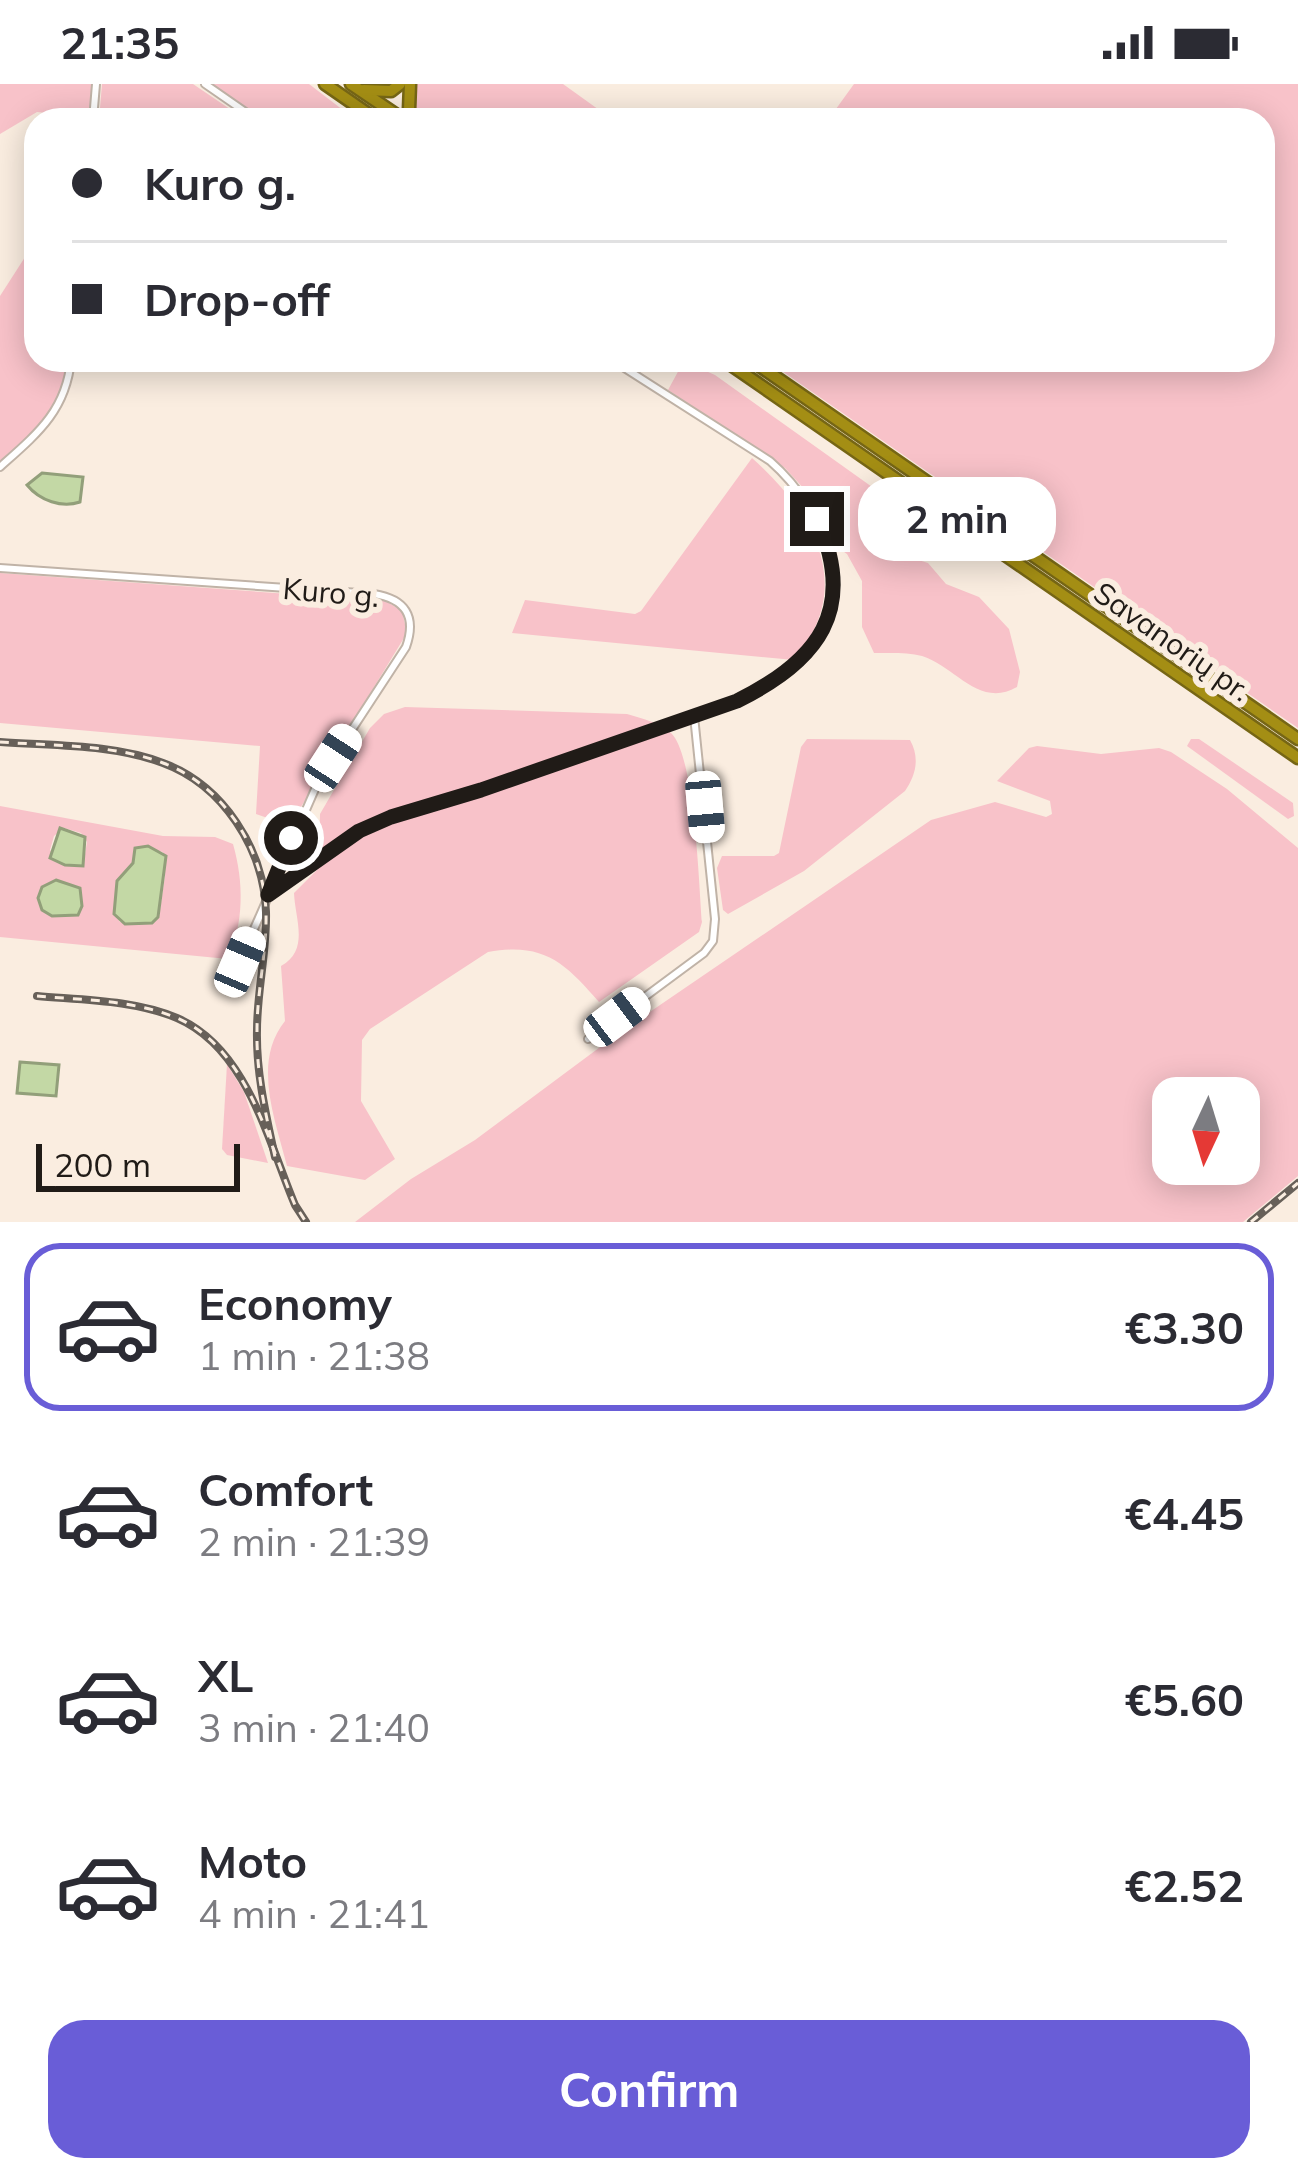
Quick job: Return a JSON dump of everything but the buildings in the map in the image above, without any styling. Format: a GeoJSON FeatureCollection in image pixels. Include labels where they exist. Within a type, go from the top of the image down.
{"type":"FeatureCollection","features":[{"type":"Feature","properties":{"kind":"highway"},"geometry":{"type":"LineString","coordinates":[[325,84],[360,108]]}},
{"type":"Feature","properties":{"kind":"highway"},"geometry":{"type":"LineString","coordinates":[[356,87],[391,91],[400,84]]}},
{"type":"Feature","properties":{"kind":"highway"},"geometry":{"type":"LineString","coordinates":[[356,87],[387,108]]}},
{"type":"Feature","properties":{"kind":"highway","name":"Savanorių pr."},"geometry":{"type":"LineString","coordinates":[[741,372],[1298,758]]}},
{"type":"Feature","properties":{"kind":"highway","name":"Savanorių pr."},"geometry":{"type":"LineString","coordinates":[[769,372],[1298,739]]}},
{"type":"Feature","properties":{"kind":"street"},"geometry":{"type":"LineString","coordinates":[[205,84],[240,108]]}},
{"type":"Feature","properties":{"kind":"street"},"geometry":{"type":"LineString","coordinates":[[0,467],[56,414],[69,372]]}},
{"type":"Feature","properties":{"kind":"street"},"geometry":{"type":"LineString","coordinates":[[268,895],[359,831],[694,716],[773,683],[814,645],[834,586],[831,554],[817,519],[793,481],[770,461],[631,372]]}},
{"type":"Feature","properties":{"kind":"street","name":"Kuro g."},"geometry":{"type":"LineString","coordinates":[[0,568],[374,594],[390,597],[406,609],[412,631],[406,646],[319,780],[240,962]]}},
{"type":"Feature","properties":{"kind":"street"},"geometry":{"type":"LineString","coordinates":[[588,1039],[704,953],[712,941],[716,919],[694,716]]}},
{"type":"Feature","properties":{"kind":"shaded area"},"geometry":{"type":"Polygon","coordinates":[[[0,84],[92,84],[90,108],[24,108],[24,120],[0,134],[0,84]]]}},
{"type":"Feature","properties":{"kind":"shaded area"},"geometry":{"type":"Polygon","coordinates":[[[102,84],[193,84],[228,108],[100,108],[102,84]]]}},
{"type":"Feature","properties":{"kind":"shaded area"},"geometry":{"type":"Polygon","coordinates":[[[211,84],[309,84],[340,108],[245,108],[211,84]]]}},
{"type":"Feature","properties":{"kind":"shaded area"},"geometry":{"type":"Polygon","coordinates":[[[414,84],[563,84],[596,108],[413,108],[414,84]]]}},
{"type":"Feature","properties":{"kind":"shaded area"},"geometry":{"type":"Polygon","coordinates":[[[854,84],[1298,84],[1298,728],[783,372],[1275,372],[1275,108],[837,108],[854,84]]]}},
{"type":"Feature","properties":{"kind":"shaded area"},"geometry":{"type":"Polygon","coordinates":[[[24,259],[24,372],[66,372],[45,418],[0,463],[0,296],[24,259]]]}},
{"type":"Feature","properties":{"kind":"shaded area"},"geometry":{"type":"Polygon","coordinates":[[[678,372],[715,375],[889,499],[887,516],[871,526],[870,535],[881,548],[928,563],[946,584],[979,597],[1009,629],[1020,672],[1017,687],[991,693],[922,656],[874,653],[862,627],[862,581],[847,554],[833,544],[806,491],[785,468],[668,390],[678,372]]]}},
{"type":"Feature","properties":{"kind":"shaded area"},"geometry":{"type":"Polygon","coordinates":[[[752,458],[794,503],[820,553],[825,579],[822,605],[813,632],[794,660],[512,633],[525,600],[641,611],[752,458]]]}},
{"type":"Feature","properties":{"kind":"shaded area"},"geometry":{"type":"Polygon","coordinates":[[[42,473],[83,477],[80,502],[59,503],[38,495],[27,485],[42,473]]]}},
{"type":"Feature","properties":{"kind":"shaded area"},"geometry":{"type":"Polygon","coordinates":[[[0,573],[386,601],[402,611],[407,633],[293,820],[279,822],[256,814],[260,746],[0,723],[0,573]]]}},
{"type":"Feature","properties":{"kind":"shaded area"},"geometry":{"type":"Polygon","coordinates":[[[405,707],[627,714],[666,729],[679,746],[691,793],[702,922],[699,932],[599,1002],[564,966],[539,953],[488,952],[370,1029],[362,1040],[361,1101],[395,1159],[365,1180],[287,1166],[268,1073],[275,1037],[285,1021],[281,966],[298,943],[294,893],[319,868],[320,814],[370,728],[384,714],[405,707]]]}},
{"type":"Feature","properties":{"kind":"shaded area"},"geometry":{"type":"Polygon","coordinates":[[[807,739],[910,740],[914,773],[905,791],[804,871],[728,914],[723,910],[717,868],[722,856],[779,853],[801,747],[807,739]]]}},
{"type":"Feature","properties":{"kind":"shaded area"},"geometry":{"type":"Polygon","coordinates":[[[1191,739],[1199,739],[1293,803],[1294,816],[1288,819],[1187,746],[1191,739]]]}},
{"type":"Feature","properties":{"kind":"shaded area"},"geometry":{"type":"Polygon","coordinates":[[[1037,746],[1101,754],[1159,748],[1227,789],[1298,848],[1298,1176],[1243,1222],[355,1222],[619,1033],[931,820],[995,802],[1046,817],[1052,814],[1050,801],[997,781],[1029,748],[1037,746]]]}},
{"type":"Feature","properties":{"kind":"shaded area"},"geometry":{"type":"Polygon","coordinates":[[[0,806],[163,836],[215,837],[233,844],[241,902],[228,959],[0,937],[0,806]],[[64,828],[54,836],[50,850],[65,865],[83,866],[87,842],[81,833],[64,828]],[[163,852],[129,867],[119,882],[114,914],[120,922],[155,921],[159,916],[165,876],[163,852]]]}},
{"type":"Feature","properties":{"kind":"shaded area"},"geometry":{"type":"Polygon","coordinates":[[[60,828],[85,837],[83,866],[50,858],[60,828]]]}},
{"type":"Feature","properties":{"kind":"shaded area"},"geometry":{"type":"Polygon","coordinates":[[[148,846],[166,856],[158,917],[152,923],[125,924],[114,914],[117,881],[133,863],[135,848],[148,846]]]}},
{"type":"Feature","properties":{"kind":"shaded area"},"geometry":{"type":"Polygon","coordinates":[[[56,880],[80,888],[78,915],[52,916],[42,910],[38,898],[42,887],[56,880]]]}},
{"type":"Feature","properties":{"kind":"shaded area"},"geometry":{"type":"Polygon","coordinates":[[[20,1062],[59,1065],[56,1096],[17,1093],[20,1062]]]}},
{"type":"Feature","properties":{"kind":"shaded area"},"geometry":{"type":"Polygon","coordinates":[[[227,1064],[244,1092],[268,1163],[227,1155],[222,1149],[227,1064]]]}},
{"type":"Feature","properties":{"kind":"railway"},"geometry":{"type":"LineString","coordinates":[[0,742],[103,749],[163,763],[204,787],[236,822],[258,865],[266,912],[257,1046],[275,1157]]}},
{"type":"Feature","properties":{"kind":"railway"},"geometry":{"type":"LineString","coordinates":[[37,996],[143,1008],[177,1018],[201,1032],[238,1073],[306,1222]]}},
{"type":"Feature","properties":{"kind":"railway"},"geometry":{"type":"LineString","coordinates":[[1251,1222],[1298,1183]]}},
{"type":"Feature","properties":{"kind":"route"},"geometry":{"type":"LineString","coordinates":[[291,838],[268,895],[359,831],[391,817],[737,701],[773,683],[814,645],[831,604],[831,554],[817,519]]}}]}
